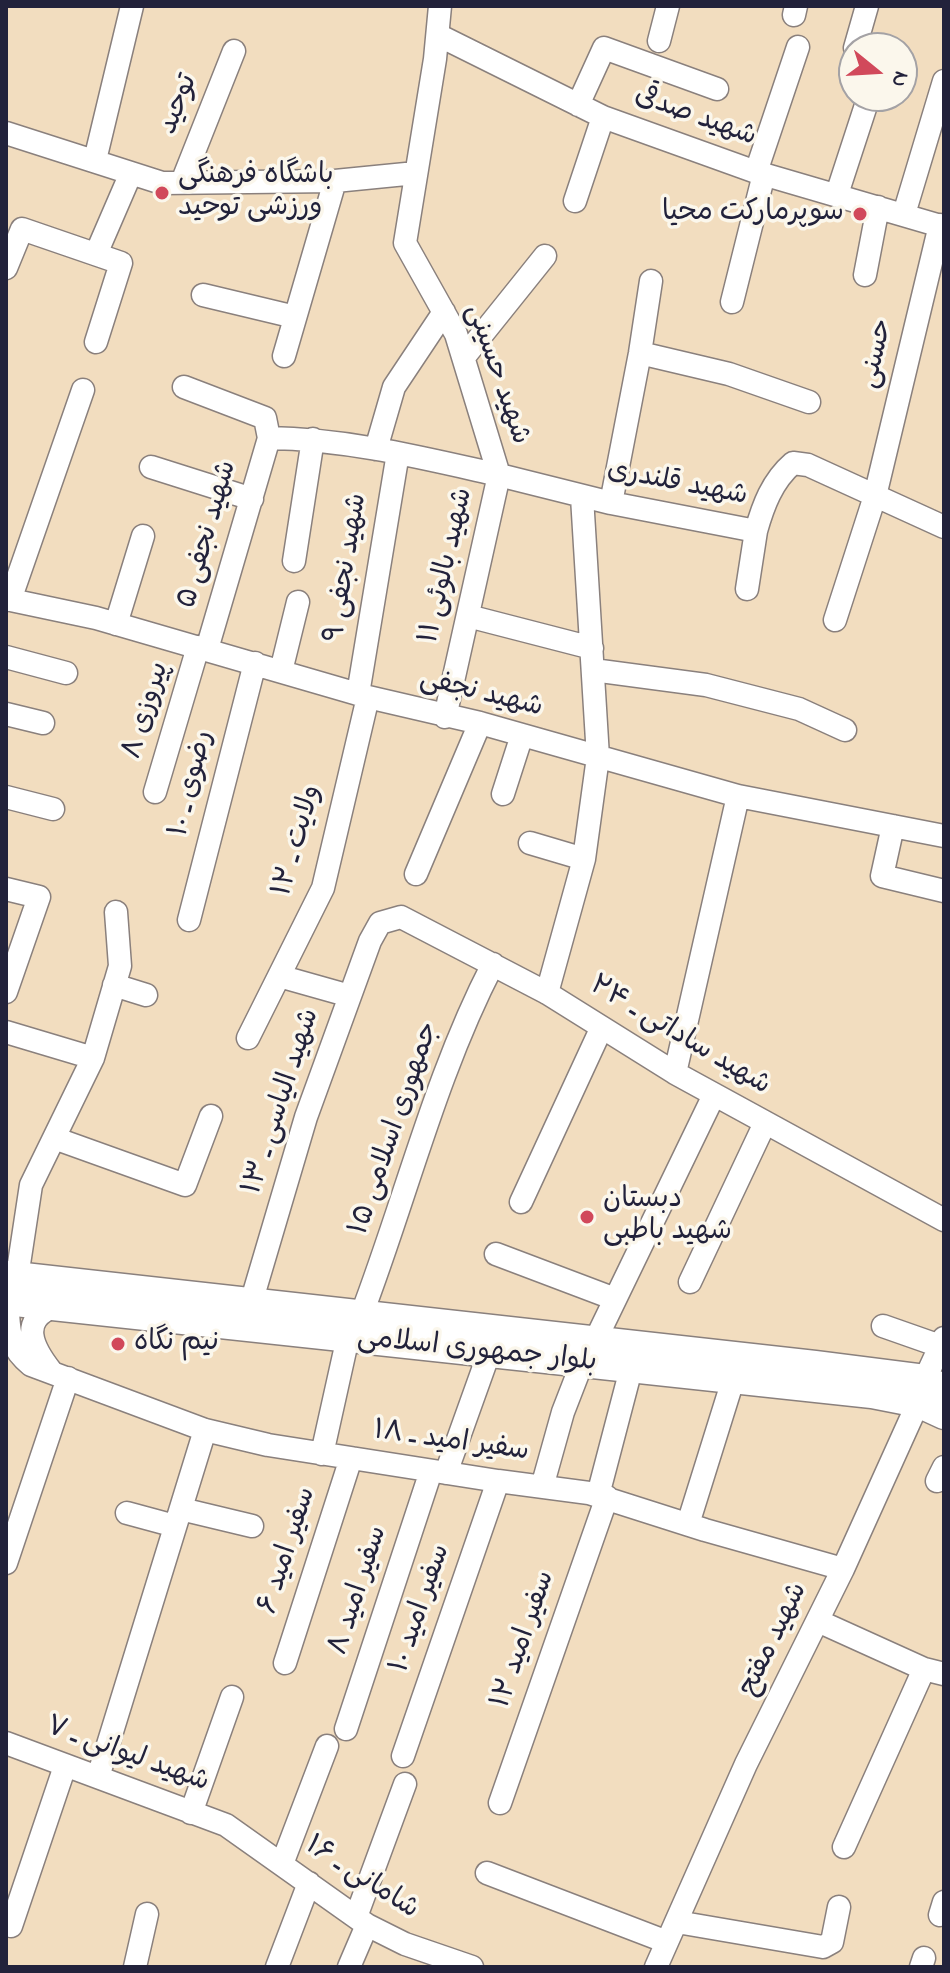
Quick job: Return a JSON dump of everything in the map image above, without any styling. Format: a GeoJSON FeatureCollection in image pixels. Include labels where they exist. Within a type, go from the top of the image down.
{"type":"FeatureCollection","features":[{"type":"Feature","properties":{"kind":"main road","name":"بلوار جمهوری اسلامی"},"geometry":{"type":"LineString","coordinates":[[9,1288],[55,1306],[117,1302],[251,1303],[355,1327]]}},
{"type":"Feature","properties":{"kind":"main road","name":"بلوار جمهوری اسلامی"},"geometry":{"type":"LineString","coordinates":[[9,1288],[493,1342],[934,1386]]}},
{"type":"Feature","properties":{"kind":"main road","name":"بلوار جمهوری اسلامی"},"geometry":{"type":"LineString","coordinates":[[589,1352],[631,1369],[872,1394],[934,1386]]}},
{"type":"Feature","properties":{"kind":"main road","name":"بلوار جمهوری اسلامی"},"geometry":{"type":"LineString","coordinates":[[934,1386],[944,1415]]}},
{"type":"Feature","properties":{"kind":"street"},"geometry":{"type":"LineString","coordinates":[[95,160],[132,6]]}},
{"type":"Feature","properties":{"kind":"street","name":"شهید حسینی"},"geometry":{"type":"LineString","coordinates":[[439,6],[438,35],[405,243],[456,334],[499,475],[582,497]]}},
{"type":"Feature","properties":{"kind":"street"},"geometry":{"type":"LineString","coordinates":[[659,41],[668,6]]}},
{"type":"Feature","properties":{"kind":"street"},"geometry":{"type":"LineString","coordinates":[[860,32],[867,6]]}},
{"type":"Feature","properties":{"kind":"street","name":"شهید صدقی"},"geometry":{"type":"LineString","coordinates":[[438,35],[603,117],[760,173],[942,226]]}},
{"type":"Feature","properties":{"kind":"street"},"geometry":{"type":"LineString","coordinates":[[732,302],[760,173],[798,47]]}},
{"type":"Feature","properties":{"kind":"street"},"geometry":{"type":"LineString","coordinates":[[578,105],[604,48],[717,89]]}},
{"type":"Feature","properties":{"kind":"street","name":"توحید"},"geometry":{"type":"LineString","coordinates":[[182,182],[234,51]]}},
{"type":"Feature","properties":{"kind":"street"},"geometry":{"type":"LineString","coordinates":[[904,214],[944,81]]}},
{"type":"Feature","properties":{"kind":"street"},"geometry":{"type":"LineString","coordinates":[[837,194],[864,112]]}},
{"type":"Feature","properties":{"kind":"street"},"geometry":{"type":"LineString","coordinates":[[575,201],[603,117]]}},
{"type":"Feature","properties":{"kind":"street"},"geometry":{"type":"LineString","coordinates":[[6,133],[162,183],[335,181],[416,173]]}},
{"type":"Feature","properties":{"kind":"street"},"geometry":{"type":"LineString","coordinates":[[96,254],[131,173]]}},
{"type":"Feature","properties":{"kind":"street"},"geometry":{"type":"LineString","coordinates":[[284,356],[335,181]]}},
{"type":"Feature","properties":{"kind":"street"},"geometry":{"type":"LineString","coordinates":[[865,275],[878,207]]}},
{"type":"Feature","properties":{"kind":"street","name":"حسنی"},"geometry":{"type":"LineString","coordinates":[[835,620],[875,496],[942,226]]}},
{"type":"Feature","properties":{"kind":"street"},"geometry":{"type":"LineString","coordinates":[[6,268],[22,229],[121,263],[96,342]]}},
{"type":"Feature","properties":{"kind":"street"},"geometry":{"type":"LineString","coordinates":[[464,357],[545,256]]}},
{"type":"Feature","properties":{"kind":"street"},"geometry":{"type":"LineString","coordinates":[[611,503],[651,281]]}},
{"type":"Feature","properties":{"kind":"street"},"geometry":{"type":"LineString","coordinates":[[203,295],[295,317]]}},
{"type":"Feature","properties":{"kind":"street","name":"شهید نجفی ۹"},"geometry":{"type":"LineString","coordinates":[[363,695],[394,387],[444,312]]}},
{"type":"Feature","properties":{"kind":"street"},"geometry":{"type":"LineString","coordinates":[[640,353],[729,374],[809,402]]}},
{"type":"Feature","properties":{"kind":"street"},"geometry":{"type":"LineString","coordinates":[[184,387],[265,418],[269,438],[313,439],[499,475]]}},
{"type":"Feature","properties":{"kind":"street"},"geometry":{"type":"LineString","coordinates":[[8,600],[83,390]]}},
{"type":"Feature","properties":{"kind":"street","name":"شهید نجفی ۵"},"geometry":{"type":"LineString","coordinates":[[203,648],[269,438]]}},
{"type":"Feature","properties":{"kind":"street"},"geometry":{"type":"LineString","coordinates":[[294,561],[313,439]]}},
{"type":"Feature","properties":{"kind":"street","name":"شهید قلندری"},"geometry":{"type":"LineString","coordinates":[[582,497],[756,531],[771,490],[782,472],[793,463],[808,465],[944,527]]}},
{"type":"Feature","properties":{"kind":"street"},"geometry":{"type":"LineString","coordinates":[[151,467],[252,499]]}},
{"type":"Feature","properties":{"kind":"street","name":"شهید بالوئی ۱۱"},"geometry":{"type":"LineString","coordinates":[[445,717],[499,475]]}},
{"type":"Feature","properties":{"kind":"street"},"geometry":{"type":"LineString","coordinates":[[547,993],[584,859],[598,757],[582,497]]}},
{"type":"Feature","properties":{"kind":"street"},"geometry":{"type":"LineString","coordinates":[[747,589],[756,531]]}},
{"type":"Feature","properties":{"kind":"street"},"geometry":{"type":"LineString","coordinates":[[116,624],[143,536]]}},
{"type":"Feature","properties":{"kind":"street","name":"شهید نجفی"},"geometry":{"type":"LineString","coordinates":[[8,600],[116,624],[363,695],[480,723],[738,796],[944,836]]}},
{"type":"Feature","properties":{"kind":"street"},"geometry":{"type":"LineString","coordinates":[[281,671],[298,602]]}},
{"type":"Feature","properties":{"kind":"street"},"geometry":{"type":"LineString","coordinates":[[468,616],[592,659],[799,709],[845,730]]}},
{"type":"Feature","properties":{"kind":"street","name":"پیروزی ۸"},"geometry":{"type":"LineString","coordinates":[[155,792],[203,648]]}},
{"type":"Feature","properties":{"kind":"street"},"geometry":{"type":"LineString","coordinates":[[6,657],[66,673]]}},
{"type":"Feature","properties":{"kind":"street","name":"رضوی ـ ۱۰"},"geometry":{"type":"LineString","coordinates":[[189,920],[255,663]]}},
{"type":"Feature","properties":{"kind":"street","name":"ولایت ـ ۱۲"},"geometry":{"type":"LineString","coordinates":[[248,1038],[323,888],[363,695]]}},
{"type":"Feature","properties":{"kind":"street"},"geometry":{"type":"LineString","coordinates":[[6,714],[43,723]]}},
{"type":"Feature","properties":{"kind":"street"},"geometry":{"type":"LineString","coordinates":[[416,874],[480,723]]}},
{"type":"Feature","properties":{"kind":"street"},"geometry":{"type":"LineString","coordinates":[[503,794],[522,735]]}},
{"type":"Feature","properties":{"kind":"street"},"geometry":{"type":"LineString","coordinates":[[675,1073],[738,796]]}},
{"type":"Feature","properties":{"kind":"street"},"geometry":{"type":"LineString","coordinates":[[6,797],[53,809]]}},
{"type":"Feature","properties":{"kind":"street"},"geometry":{"type":"LineString","coordinates":[[893,826],[882,876],[944,891]]}},
{"type":"Feature","properties":{"kind":"street"},"geometry":{"type":"LineString","coordinates":[[530,843],[584,859]]}},
{"type":"Feature","properties":{"kind":"street"},"geometry":{"type":"LineString","coordinates":[[6,889],[39,897],[6,992]]}},
{"type":"Feature","properties":{"kind":"street"},"geometry":{"type":"LineString","coordinates":[[9,1288],[31,1185],[93,1058],[120,966],[116,912]]}},
{"type":"Feature","properties":{"kind":"street","name":"شهید ساداتی ـ ۲۴"},"geometry":{"type":"LineString","coordinates":[[380,923],[401,917],[493,964],[547,993],[675,1073],[944,1220]]}},
{"type":"Feature","properties":{"kind":"street","name":"شهید الیاسی ـ ۱۳"},"geometry":{"type":"LineString","coordinates":[[251,1303],[306,1117],[370,941],[380,923]]}},
{"type":"Feature","properties":{"kind":"street","name":"جمهوری اسلامی ۱۵"},"geometry":{"type":"LineString","coordinates":[[322,1454],[355,1327],[388,1246],[410,1168],[470,1008],[493,964]]}},
{"type":"Feature","properties":{"kind":"street"},"geometry":{"type":"LineString","coordinates":[[279,976],[350,996]]}},
{"type":"Feature","properties":{"kind":"street"},"geometry":{"type":"LineString","coordinates":[[114,985],[146,995]]}},
{"type":"Feature","properties":{"kind":"street"},"geometry":{"type":"LineString","coordinates":[[521,1202],[601,1029]]}},
{"type":"Feature","properties":{"kind":"street"},"geometry":{"type":"LineString","coordinates":[[6,1032],[93,1058]]}},
{"type":"Feature","properties":{"kind":"street"},"geometry":{"type":"LineString","coordinates":[[542,1487],[560,1423],[589,1352],[714,1095]]}},
{"type":"Feature","properties":{"kind":"street"},"geometry":{"type":"LineString","coordinates":[[54,1138],[185,1185],[211,1116]]}},
{"type":"Feature","properties":{"kind":"street"},"geometry":{"type":"LineString","coordinates":[[690,1282],[765,1123]]}},
{"type":"Feature","properties":{"kind":"street"},"geometry":{"type":"LineString","coordinates":[[496,1254],[615,1299]]}},
{"type":"Feature","properties":{"kind":"street","name":"سفیر امید ـ ۱۸"},"geometry":{"type":"LineString","coordinates":[[9,1288],[10,1331],[15,1352],[31,1365],[205,1430],[322,1454],[602,1496],[843,1569]]}},
{"type":"Feature","properties":{"kind":"street"},"geometry":{"type":"LineString","coordinates":[[6,1563],[60,1375],[37,1353],[32,1339],[33,1326],[39,1314],[55,1306]]}},
{"type":"Feature","properties":{"kind":"street"},"geometry":{"type":"LineString","coordinates":[[883,1326],[942,1342]]}},
{"type":"Feature","properties":{"kind":"street","name":"سفیر امید ۸"},"geometry":{"type":"LineString","coordinates":[[346,1729],[439,1472],[469,1413],[493,1342]]}},
{"type":"Feature","properties":{"kind":"street","name":"شهید مفتح"},"geometry":{"type":"LineString","coordinates":[[656,1967],[746,1764],[934,1386],[942,1342]]}},
{"type":"Feature","properties":{"kind":"street","name":"سفیر امید ۱۲"},"geometry":{"type":"LineString","coordinates":[[500,1803],[602,1496],[631,1369]]}},
{"type":"Feature","properties":{"kind":"street"},"geometry":{"type":"LineString","coordinates":[[688,1524],[733,1380]]}},
{"type":"Feature","properties":{"kind":"street"},"geometry":{"type":"LineString","coordinates":[[98,1777],[205,1430]]}},
{"type":"Feature","properties":{"kind":"street","name":"سفیر امید ۶"},"geometry":{"type":"LineString","coordinates":[[285,1663],[351,1458]]}},
{"type":"Feature","properties":{"kind":"street","name":"سفیر امید ۱۰"},"geometry":{"type":"LineString","coordinates":[[403,1756],[498,1481]]}},
{"type":"Feature","properties":{"kind":"street"},"geometry":{"type":"LineString","coordinates":[[127,1513],[252,1526]]}},
{"type":"Feature","properties":{"kind":"street"},"geometry":{"type":"LineString","coordinates":[[818,1621],[934,1671],[844,1847]]}},
{"type":"Feature","properties":{"kind":"street"},"geometry":{"type":"LineString","coordinates":[[191,1813],[232,1697]]}},
{"type":"Feature","properties":{"kind":"street","name":"شهید لیوانی ـ ۷"},"geometry":{"type":"LineString","coordinates":[[6,1743],[226,1825]]}},
{"type":"Feature","properties":{"kind":"street"},"geometry":{"type":"LineString","coordinates":[[282,1864],[327,1746]]}},
{"type":"Feature","properties":{"kind":"street"},"geometry":{"type":"LineString","coordinates":[[11,1926],[65,1766]]}},
{"type":"Feature","properties":{"kind":"street"},"geometry":{"type":"LineString","coordinates":[[349,1967],[405,1784]]}},
{"type":"Feature","properties":{"kind":"street","name":"شامانی ـ ۱۶"},"geometry":{"type":"LineString","coordinates":[[226,1825],[362,1921],[405,1944],[472,1967]]}},
{"type":"Feature","properties":{"kind":"street"},"geometry":{"type":"LineString","coordinates":[[487,1873],[672,1932],[823,1947],[832,1942],[839,1907]]}},
{"type":"Feature","properties":{"kind":"street"},"geometry":{"type":"LineString","coordinates":[[277,1967],[309,1883]]}},
{"type":"Feature","properties":{"kind":"street"},"geometry":{"type":"LineString","coordinates":[[135,1967],[147,1914]]}},
{"type":"Feature","properties":{"kind":"place","name":"باشگاه فرهنگی ورزشی توحید"},"geometry":{"type":"Point","coordinates":[162,193]}},
{"type":"Feature","properties":{"kind":"place","name":"سوپرمارکت محیا"},"geometry":{"type":"Point","coordinates":[860,214]}},
{"type":"Feature","properties":{"kind":"place","name":"دبستان شهید باطبی"},"geometry":{"type":"Point","coordinates":[587,1217]}},
{"type":"Feature","properties":{"kind":"place","name":"نیم نگاه"},"geometry":{"type":"Point","coordinates":[118,1344]}}]}
